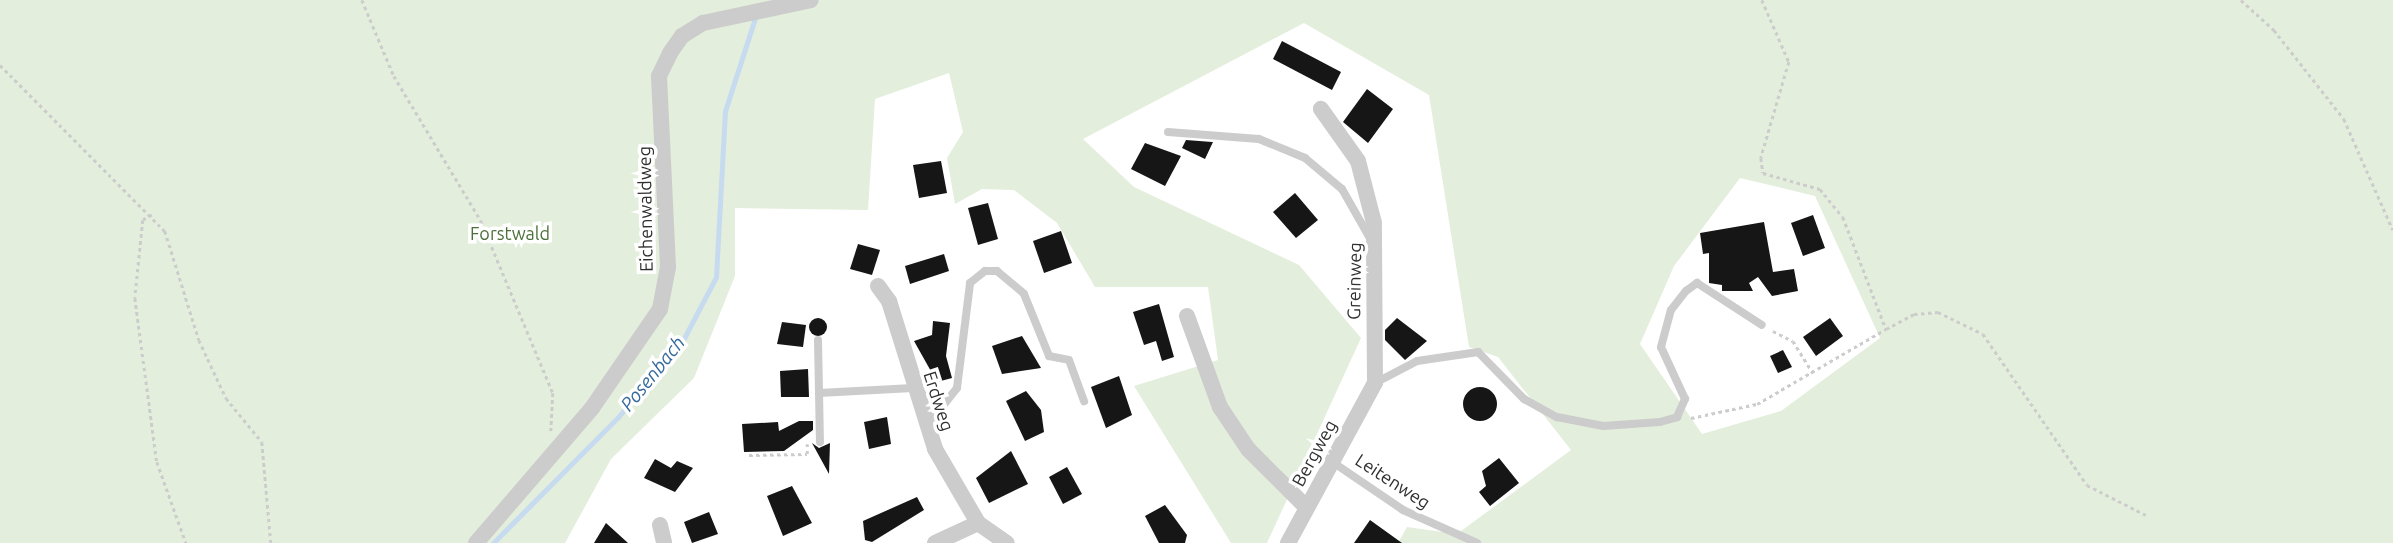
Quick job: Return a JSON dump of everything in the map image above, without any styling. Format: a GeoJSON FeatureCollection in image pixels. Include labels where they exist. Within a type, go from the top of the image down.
{"type":"FeatureCollection","features":[{"type":"Feature","properties":{"kind":"street","name":"Eichenwaldweg"},"geometry":{"type":"LineString","coordinates":[[476,543],[592,408],[660,309],[668,267],[659,76],[681,36],[702,23],[811,0]]}},
{"type":"Feature","properties":{"kind":"street","name":"Greinweg"},"geometry":{"type":"LineString","coordinates":[[1321,109],[1358,161],[1377,251],[1375,383]]}},
{"type":"Feature","properties":{"kind":"street","name":"Erdweg"},"geometry":{"type":"LineString","coordinates":[[877,286],[890,301],[913,388],[927,426],[978,523]]}},
{"type":"Feature","properties":{"kind":"street"},"geometry":{"type":"LineString","coordinates":[[1186,316],[1220,407],[1248,449],[1307,506]]}},
{"type":"Feature","properties":{"kind":"street","name":"Bergweg"},"geometry":{"type":"LineString","coordinates":[[1288,543],[1375,383]]}},
{"type":"Feature","properties":{"kind":"street"},"geometry":{"type":"LineString","coordinates":[[935,543],[978,523],[1007,543]]}},
{"type":"Feature","properties":{"kind":"street"},"geometry":{"type":"LineString","coordinates":[[660,525],[664,543]]}},
{"type":"Feature","properties":{"kind":"lane"},"geometry":{"type":"LineString","coordinates":[[1168,131],[1259,139],[1305,158],[1342,189],[1377,251]]}},
{"type":"Feature","properties":{"kind":"lane"},"geometry":{"type":"LineString","coordinates":[[927,426],[957,388],[970,283],[985,271],[997,271],[1024,294],[1049,356],[1069,360],[1084,401]]}},
{"type":"Feature","properties":{"kind":"lane"},"geometry":{"type":"LineString","coordinates":[[1375,383],[1417,361],[1478,352],[1524,399],[1557,417],[1603,426],[1677,417],[1685,399],[1661,347],[1662,333],[1686,290],[1697,283],[1762,325]]}},
{"type":"Feature","properties":{"kind":"lane"},"geometry":{"type":"LineString","coordinates":[[818,340],[820,442]]}},
{"type":"Feature","properties":{"kind":"lane"},"geometry":{"type":"LineString","coordinates":[[819,393],[913,388]]}},
{"type":"Feature","properties":{"kind":"lane","name":"Leitenweg"},"geometry":{"type":"LineString","coordinates":[[1331,461],[1403,510],[1477,543]]}},
{"type":"Feature","properties":{"kind":"path"},"geometry":{"type":"LineString","coordinates":[[362,0],[394,76],[481,221],[553,393],[549,455]]}},
{"type":"Feature","properties":{"kind":"path"},"geometry":{"type":"LineString","coordinates":[[1762,0],[1790,62],[1761,159],[1763,173],[1820,189],[1843,217],[1886,329]]}},
{"type":"Feature","properties":{"kind":"path"},"geometry":{"type":"LineString","coordinates":[[2241,0],[2274,30],[2344,120],[2393,230]]}},
{"type":"Feature","properties":{"kind":"path"},"geometry":{"type":"LineString","coordinates":[[0,65],[38,102],[115,187],[152,215],[165,232],[199,340],[226,398],[261,443],[271,543]]}},
{"type":"Feature","properties":{"kind":"path"},"geometry":{"type":"LineString","coordinates":[[152,215],[143,220],[134,278],[143,331],[157,462],[186,543]]}},
{"type":"Feature","properties":{"kind":"path"},"geometry":{"type":"LineString","coordinates":[[1677,417],[1705,419],[1758,404],[1914,314],[1938,312],[1983,334],[2087,485],[2146,515]]}},
{"type":"Feature","properties":{"kind":"path"},"geometry":{"type":"LineString","coordinates":[[1762,325],[1793,341],[1813,373]]}},
{"type":"Feature","properties":{"kind":"path"},"geometry":{"type":"LineString","coordinates":[[749,455],[807,454]]}},
{"type":"Feature","properties":{"kind":"green space","name":"Forstwald"},"geometry":{"type":"Polygon","coordinates":[[[0,0],[2393,0],[2393,543],[1398,543],[1407,527],[1457,534],[1571,450],[1498,357],[1469,347],[1429,95],[1304,23],[1083,139],[1134,187],[1299,265],[1361,338],[1267,543],[1231,543],[1134,386],[1218,360],[1208,287],[1095,287],[1057,223],[1014,190],[982,189],[955,204],[947,158],[963,132],[949,73],[875,99],[868,210],[735,208],[735,276],[694,378],[611,459],[565,543],[0,543],[0,0]],[[1740,178],[1674,266],[1640,344],[1702,434],[1781,411],[1880,338],[1815,196],[1740,178]]]}},
{"type":"Feature","properties":{"kind":"building"},"geometry":{"type":"Polygon","coordinates":[[[1282,41],[1341,72],[1332,90],[1273,59],[1282,41]]]}},
{"type":"Feature","properties":{"kind":"building"},"geometry":{"type":"Polygon","coordinates":[[[1367,89],[1393,109],[1368,143],[1343,122],[1367,89]]]}},
{"type":"Feature","properties":{"kind":"building"},"geometry":{"type":"Polygon","coordinates":[[[1186,140],[1213,142],[1205,159],[1182,148],[1186,140]]]}},
{"type":"Feature","properties":{"kind":"building"},"geometry":{"type":"Polygon","coordinates":[[[1145,143],[1181,156],[1165,186],[1131,169],[1145,143]]]}},
{"type":"Feature","properties":{"kind":"building"},"geometry":{"type":"Polygon","coordinates":[[[941,161],[947,193],[919,198],[913,165],[941,161]]]}},
{"type":"Feature","properties":{"kind":"building"},"geometry":{"type":"Polygon","coordinates":[[[1295,193],[1318,220],[1296,238],[1273,212],[1295,193]]]}},
{"type":"Feature","properties":{"kind":"building"},"geometry":{"type":"Polygon","coordinates":[[[988,203],[998,239],[978,245],[968,208],[988,203]]]}},
{"type":"Feature","properties":{"kind":"building"},"geometry":{"type":"Polygon","coordinates":[[[1813,215],[1825,248],[1803,256],[1791,223],[1813,215]]]}},
{"type":"Feature","properties":{"kind":"building"},"geometry":{"type":"Polygon","coordinates":[[[1764,222],[1773,272],[1794,269],[1798,291],[1772,296],[1758,277],[1749,283],[1753,291],[1722,291],[1722,285],[1709,283],[1709,253],[1703,254],[1700,233],[1764,222]]]}},
{"type":"Feature","properties":{"kind":"building"},"geometry":{"type":"Polygon","coordinates":[[[1061,231],[1072,263],[1044,273],[1033,241],[1061,231]]]}},
{"type":"Feature","properties":{"kind":"building"},"geometry":{"type":"Polygon","coordinates":[[[858,244],[880,250],[872,275],[850,269],[858,244]]]}},
{"type":"Feature","properties":{"kind":"building"},"geometry":{"type":"Polygon","coordinates":[[[944,254],[949,271],[910,284],[905,266],[944,254]]]}},
{"type":"Feature","properties":{"kind":"building"},"geometry":{"type":"Polygon","coordinates":[[[1159,304],[1174,357],[1162,361],[1156,341],[1144,345],[1133,312],[1159,304]]]}},
{"type":"Feature","properties":{"kind":"building"},"geometry":{"type":"Polygon","coordinates":[[[818,318],[824,321],[827,327],[824,333],[818,336],[812,333],[809,327],[812,321],[818,318]]]}},
{"type":"Feature","properties":{"kind":"building"},"geometry":{"type":"Polygon","coordinates":[[[1397,318],[1427,341],[1405,360],[1385,340],[1385,330],[1397,318]]]}},
{"type":"Feature","properties":{"kind":"building"},"geometry":{"type":"Polygon","coordinates":[[[1830,318],[1843,336],[1816,356],[1803,337],[1830,318]]]}},
{"type":"Feature","properties":{"kind":"building"},"geometry":{"type":"Polygon","coordinates":[[[933,321],[950,323],[946,356],[952,378],[937,382],[914,341],[932,335],[933,321]]]}},
{"type":"Feature","properties":{"kind":"building"},"geometry":{"type":"Polygon","coordinates":[[[782,322],[806,325],[803,347],[777,344],[782,322]]]}},
{"type":"Feature","properties":{"kind":"building"},"geometry":{"type":"Polygon","coordinates":[[[1022,336],[1041,368],[1002,374],[992,346],[1022,336]]]}},
{"type":"Feature","properties":{"kind":"building"},"geometry":{"type":"Polygon","coordinates":[[[1783,350],[1792,367],[1778,373],[1770,356],[1783,350]]]}},
{"type":"Feature","properties":{"kind":"building"},"geometry":{"type":"Polygon","coordinates":[[[808,369],[809,397],[781,397],[780,371],[808,369]]]}},
{"type":"Feature","properties":{"kind":"building"},"geometry":{"type":"Polygon","coordinates":[[[1119,376],[1132,415],[1106,428],[1091,387],[1119,376]]]}},
{"type":"Feature","properties":{"kind":"building"},"geometry":{"type":"Polygon","coordinates":[[[1480,387],[1492,392],[1497,404],[1492,416],[1480,421],[1468,416],[1463,404],[1468,392],[1480,387]]]}},
{"type":"Feature","properties":{"kind":"building"},"geometry":{"type":"Polygon","coordinates":[[[1026,391],[1041,410],[1044,432],[1025,441],[1006,401],[1026,391]]]}},
{"type":"Feature","properties":{"kind":"building"},"geometry":{"type":"Polygon","coordinates":[[[887,417],[891,444],[869,449],[864,422],[887,417]]]}},
{"type":"Feature","properties":{"kind":"building"},"geometry":{"type":"Polygon","coordinates":[[[799,421],[813,421],[813,430],[784,451],[744,452],[742,424],[778,422],[779,431],[799,421]]]}},
{"type":"Feature","properties":{"kind":"building"},"geometry":{"type":"Polygon","coordinates":[[[812,443],[819,448],[830,443],[829,474],[812,443]]]}},
{"type":"Feature","properties":{"kind":"building"},"geometry":{"type":"Polygon","coordinates":[[[1011,451],[1028,484],[989,503],[976,478],[1011,451]]]}},
{"type":"Feature","properties":{"kind":"building"},"geometry":{"type":"Polygon","coordinates":[[[1499,458],[1519,483],[1490,506],[1479,492],[1486,486],[1482,471],[1499,458]]]}},
{"type":"Feature","properties":{"kind":"building"},"geometry":{"type":"Polygon","coordinates":[[[655,459],[671,468],[677,461],[693,468],[675,492],[644,478],[655,459]]]}},
{"type":"Feature","properties":{"kind":"building"},"geometry":{"type":"Polygon","coordinates":[[[1067,467],[1082,494],[1063,504],[1049,477],[1067,467]]]}},
{"type":"Feature","properties":{"kind":"building"},"geometry":{"type":"Polygon","coordinates":[[[792,486],[812,523],[783,536],[767,496],[792,486]]]}},
{"type":"Feature","properties":{"kind":"building"},"geometry":{"type":"Polygon","coordinates":[[[917,497],[924,510],[872,542],[865,540],[863,521],[917,497]]]}},
{"type":"Feature","properties":{"kind":"building"},"geometry":{"type":"Polygon","coordinates":[[[1165,505],[1187,535],[1185,543],[1159,543],[1145,516],[1165,505]]]}},
{"type":"Feature","properties":{"kind":"building"},"geometry":{"type":"Polygon","coordinates":[[[709,512],[718,534],[692,543],[684,522],[709,512]]]}},
{"type":"Feature","properties":{"kind":"building"},"geometry":{"type":"Polygon","coordinates":[[[1370,520],[1402,543],[1354,543],[1370,520]]]}},
{"type":"Feature","properties":{"kind":"building"},"geometry":{"type":"Polygon","coordinates":[[[606,523],[628,543],[594,543],[606,523]]]}},
{"type":"Feature","properties":{"kind":"waterway","name":"Posenbach"},"geometry":{"type":"LineString","coordinates":[[493,543],[619,416],[682,342],[716,277],[725,111],[756,15]]}}]}
